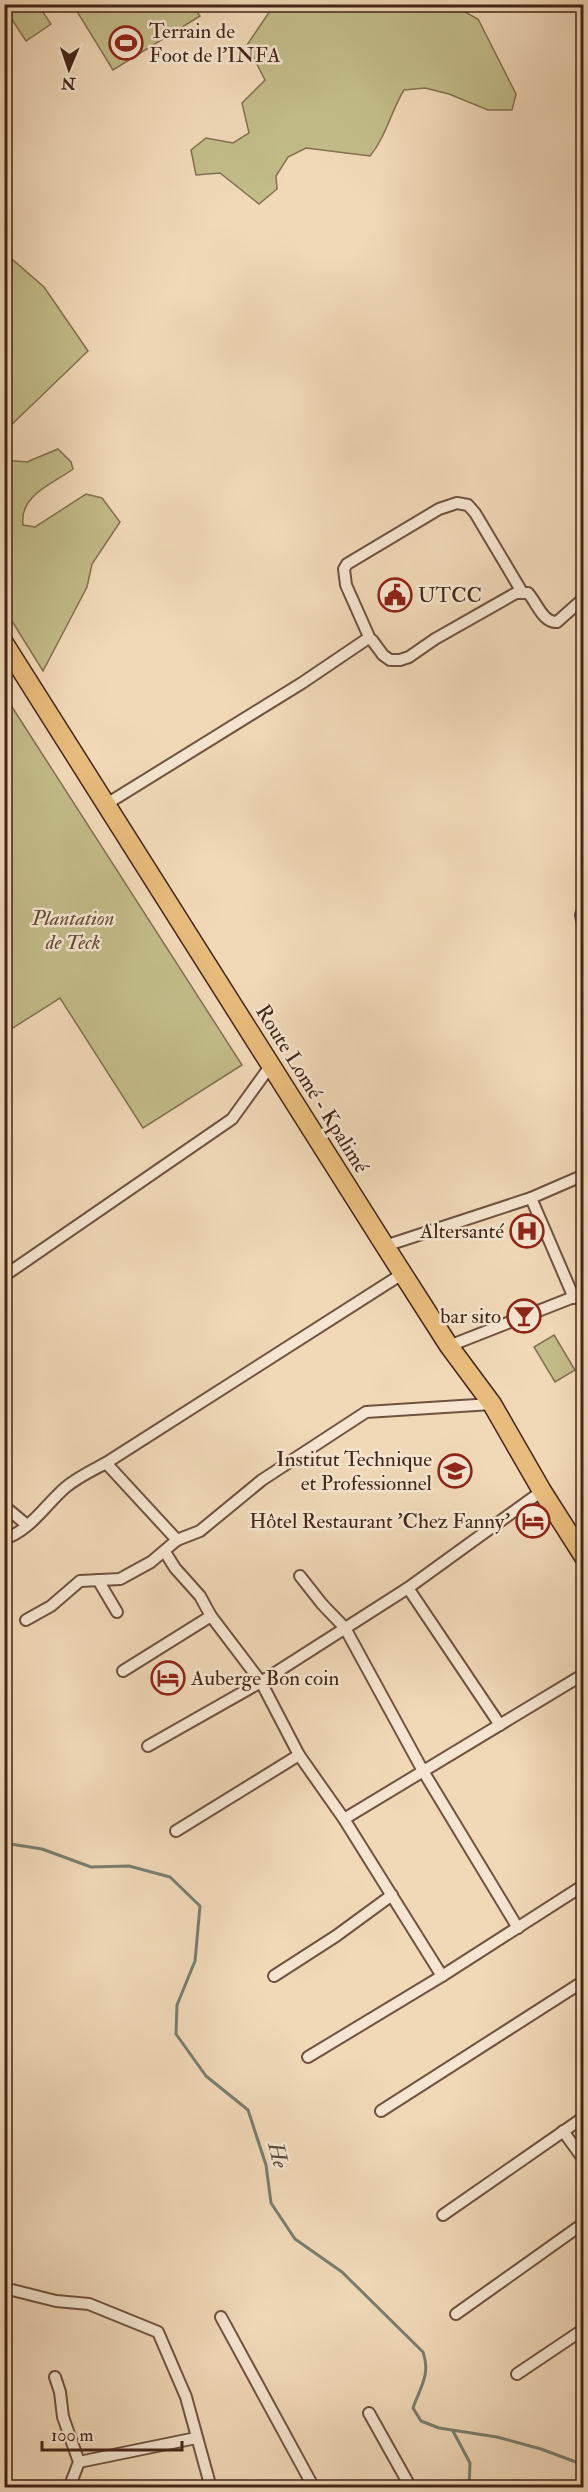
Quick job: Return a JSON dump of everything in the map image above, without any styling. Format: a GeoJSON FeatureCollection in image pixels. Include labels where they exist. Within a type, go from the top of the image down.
{"type":"FeatureCollection","features":[{"type":"Feature","properties":{"kind":"main road","name":"Route Lomé - Kpalimé"},"geometry":{"type":"LineString","coordinates":[[4,643],[402,1274],[449,1346],[492,1404],[542,1491],[584,1557]]}},
{"type":"Feature","properties":{"kind":"street"},"geometry":{"type":"LineString","coordinates":[[522,592],[509,596],[435,639],[409,657],[390,660],[383,656],[370,639],[346,585],[344,569],[347,564],[382,542],[439,509],[457,502],[468,505],[475,513],[522,592],[531,597],[548,620],[554,623],[561,619],[584,598]]}},
{"type":"Feature","properties":{"kind":"street"},"geometry":{"type":"LineString","coordinates":[[105,805],[370,639]]}},
{"type":"Feature","properties":{"kind":"street"},"geometry":{"type":"LineString","coordinates":[[584,909],[581,915],[584,929]]}},
{"type":"Feature","properties":{"kind":"street"},"geometry":{"type":"LineString","coordinates":[[4,1276],[232,1119],[271,1065]]}},
{"type":"Feature","properties":{"kind":"street"},"geometry":{"type":"LineString","coordinates":[[385,1246],[531,1198],[584,1175]]}},
{"type":"Feature","properties":{"kind":"street"},"geometry":{"type":"LineString","coordinates":[[449,1346],[578,1295],[531,1198]]}},
{"type":"Feature","properties":{"kind":"street"},"geometry":{"type":"LineString","coordinates":[[4,1539],[27,1525],[72,1482],[106,1463],[402,1274]]}},
{"type":"Feature","properties":{"kind":"street"},"geometry":{"type":"LineString","coordinates":[[26,1620],[51,1606],[74,1583],[120,1579],[165,1552],[177,1540],[200,1531],[262,1480],[366,1412],[492,1404]]}},
{"type":"Feature","properties":{"kind":"street"},"geometry":{"type":"LineString","coordinates":[[106,1463],[177,1540]]}},
{"type":"Feature","properties":{"kind":"street"},"geometry":{"type":"LineString","coordinates":[[148,1746],[261,1682],[408,1588],[542,1491]]}},
{"type":"Feature","properties":{"kind":"street"},"geometry":{"type":"LineString","coordinates":[[4,1506],[27,1525]]}},
{"type":"Feature","properties":{"kind":"street"},"geometry":{"type":"LineString","coordinates":[[165,1552],[175,1568],[200,1596],[211,1616],[261,1682],[299,1755],[344,1819],[442,1976]]}},
{"type":"Feature","properties":{"kind":"street"},"geometry":{"type":"LineString","coordinates":[[300,1576],[345,1628],[423,1771],[518,1928]]}},
{"type":"Feature","properties":{"kind":"street"},"geometry":{"type":"LineString","coordinates":[[98,1580],[117,1612]]}},
{"type":"Feature","properties":{"kind":"street"},"geometry":{"type":"LineString","coordinates":[[408,1588],[500,1725]]}},
{"type":"Feature","properties":{"kind":"street"},"geometry":{"type":"LineString","coordinates":[[123,1671],[211,1616]]}},
{"type":"Feature","properties":{"kind":"street"},"geometry":{"type":"LineString","coordinates":[[344,1819],[584,1674]]}},
{"type":"Feature","properties":{"kind":"street"},"geometry":{"type":"LineString","coordinates":[[176,1831],[299,1755]]}},
{"type":"Feature","properties":{"kind":"street"},"geometry":{"type":"LineString","coordinates":[[308,2057],[442,1976],[584,1885]]}},
{"type":"Feature","properties":{"kind":"street"},"geometry":{"type":"LineString","coordinates":[[274,1976],[336,1936],[392,1895]]}},
{"type":"Feature","properties":{"kind":"street"},"geometry":{"type":"LineString","coordinates":[[381,2111],[584,1981]]}},
{"type":"Feature","properties":{"kind":"street"},"geometry":{"type":"LineString","coordinates":[[443,2215],[584,2117]]}},
{"type":"Feature","properties":{"kind":"street"},"geometry":{"type":"LineString","coordinates":[[563,2131],[584,2160]]}},
{"type":"Feature","properties":{"kind":"street"},"geometry":{"type":"LineString","coordinates":[[456,2314],[584,2223]]}},
{"type":"Feature","properties":{"kind":"street"},"geometry":{"type":"LineString","coordinates":[[4,2288],[56,2301],[89,2304],[158,2332],[186,2397],[211,2487]]}},
{"type":"Feature","properties":{"kind":"street"},"geometry":{"type":"LineString","coordinates":[[221,2317],[315,2487]]}},
{"type":"Feature","properties":{"kind":"street"},"geometry":{"type":"LineString","coordinates":[[517,2374],[584,2329]]}},
{"type":"Feature","properties":{"kind":"street"},"geometry":{"type":"LineString","coordinates":[[55,2377],[60,2392],[63,2417],[79,2462],[69,2487]]}},
{"type":"Feature","properties":{"kind":"street"},"geometry":{"type":"LineString","coordinates":[[369,2413],[411,2487]]}},
{"type":"Feature","properties":{"kind":"street"},"geometry":{"type":"LineString","coordinates":[[79,2462],[196,2438]]}},
{"type":"Feature","properties":{"kind":"green space"},"geometry":{"type":"Polygon","coordinates":[[[4,5],[38,5],[51,24],[26,41],[4,5]]]}},
{"type":"Feature","properties":{"kind":"green space","name":"Terrain de Foot de l'INFA"},"geometry":{"type":"Polygon","coordinates":[[[73,5],[192,5],[200,16],[113,70],[73,5]]]}},
{"type":"Feature","properties":{"kind":"green space"},"geometry":{"type":"Polygon","coordinates":[[[274,5],[452,5],[478,19],[516,94],[512,110],[488,110],[449,94],[425,88],[404,90],[376,149],[370,156],[306,148],[288,157],[276,176],[277,189],[259,204],[220,173],[196,175],[191,150],[206,138],[233,143],[249,133],[242,103],[265,80],[247,45],[274,5]]]}},
{"type":"Feature","properties":{"kind":"green space"},"geometry":{"type":"Polygon","coordinates":[[[5,253],[44,287],[88,351],[5,431],[5,253]]]}},
{"type":"Feature","properties":{"kind":"green space"},"geometry":{"type":"Polygon","coordinates":[[[58,449],[71,462],[73,469],[47,485],[32,498],[23,515],[23,525],[35,527],[86,494],[102,498],[120,522],[92,564],[87,587],[43,671],[5,610],[5,460],[27,462],[58,449]]]}},
{"type":"Feature","properties":{"kind":"green space","name":"Plantation de Teck"},"geometry":{"type":"Polygon","coordinates":[[[5,696],[242,1065],[143,1128],[60,998],[5,1033],[5,696]]]}},
{"type":"Feature","properties":{"kind":"green space"},"geometry":{"type":"Polygon","coordinates":[[[554,1335],[575,1370],[555,1382],[534,1347],[554,1335]]]}},
{"type":"Feature","properties":{"kind":"waterway","name":"He"},"geometry":{"type":"LineString","coordinates":[[4,1843],[42,1849],[91,1867],[129,1866],[170,1877],[200,1906],[195,1961],[177,2005],[176,2034],[206,2076],[248,2110],[266,2165],[271,2203],[295,2239],[342,2272],[423,2352],[425,2374],[413,2408],[421,2421],[439,2428],[497,2437],[541,2449],[584,2465]]}},
{"type":"Feature","properties":{"kind":"waterway"},"geometry":{"type":"LineString","coordinates":[[453,2431],[470,2463],[469,2488]]}},
{"type":"Feature","properties":{"kind":"place","name":"Terrain de Foot de l'INFA"},"geometry":{"type":"Point","coordinates":[126,43]}},
{"type":"Feature","properties":{"kind":"place","name":"UTCC"},"geometry":{"type":"Point","coordinates":[395,595]}},
{"type":"Feature","properties":{"kind":"place","name":"Altersanté"},"geometry":{"type":"Point","coordinates":[527,1231]}},
{"type":"Feature","properties":{"kind":"place","name":"bar sito"},"geometry":{"type":"Point","coordinates":[524,1316]}},
{"type":"Feature","properties":{"kind":"place","name":"Institut Technique et Professionnel"},"geometry":{"type":"Point","coordinates":[455,1471]}},
{"type":"Feature","properties":{"kind":"place","name":"Hôtel Restaurant 'Chez Fanny'"},"geometry":{"type":"Point","coordinates":[533,1521]}},
{"type":"Feature","properties":{"kind":"place","name":"Auberge Bon coin"},"geometry":{"type":"Point","coordinates":[168,1678]}}]}
